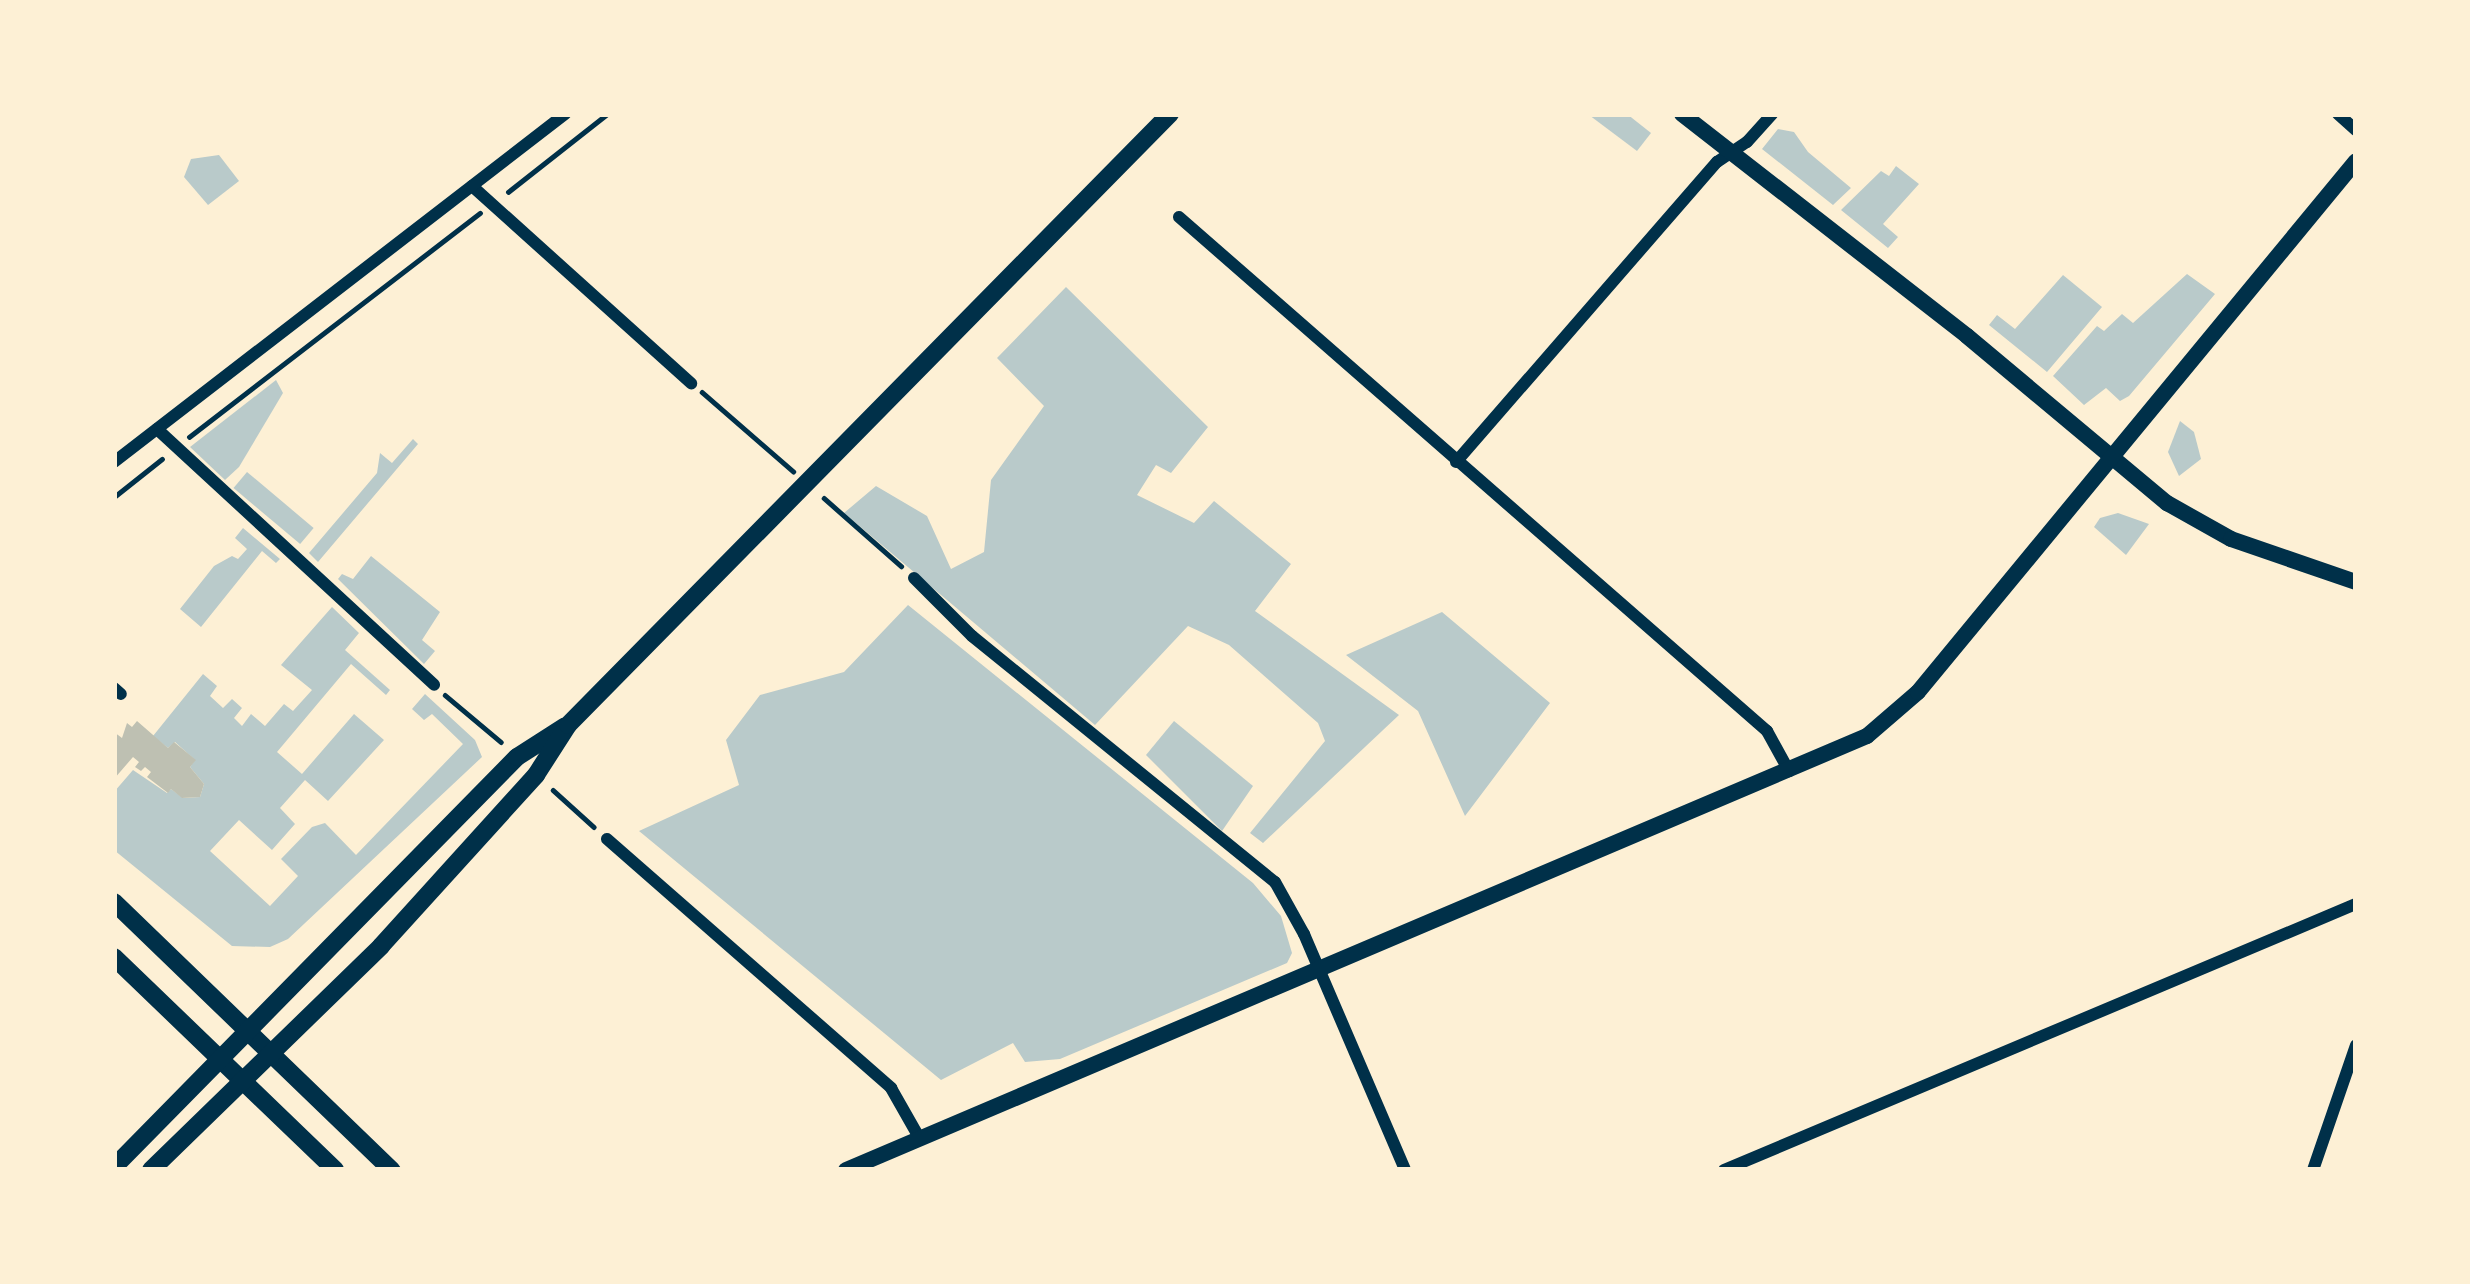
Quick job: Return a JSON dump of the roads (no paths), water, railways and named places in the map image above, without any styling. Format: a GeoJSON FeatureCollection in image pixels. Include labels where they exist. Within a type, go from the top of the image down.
{"type":"FeatureCollection","features":[{"type":"Feature","properties":{"kind":"main road"},"geometry":{"type":"LineString","coordinates":[[151,1170],[381,946],[536,776],[568,725],[1170,114]]}},
{"type":"Feature","properties":{"kind":"main road"},"geometry":{"type":"LineString","coordinates":[[114,1167],[517,757],[568,725]]}},
{"type":"Feature","properties":{"kind":"main road"},"geometry":{"type":"LineString","coordinates":[[114,902],[392,1170]]}},
{"type":"Feature","properties":{"kind":"main road"},"geometry":{"type":"LineString","coordinates":[[114,957],[335,1170]]}},
{"type":"Feature","properties":{"kind":"street"},"geometry":{"type":"LineString","coordinates":[[114,462],[565,114]]}},
{"type":"Feature","properties":{"kind":"street"},"geometry":{"type":"LineString","coordinates":[[1682,114],[1967,336],[2112,458],[2204,526],[2356,582]]}},
{"type":"Feature","properties":{"kind":"street"},"geometry":{"type":"LineString","coordinates":[[1456,462],[1717,162],[1772,114]]}},
{"type":"Feature","properties":{"kind":"street"},"geometry":{"type":"LineString","coordinates":[[2338,114],[2356,130]]}},
{"type":"Feature","properties":{"kind":"street"},"geometry":{"type":"LineString","coordinates":[[847,1170],[1867,736],[1894,716],[2356,161]]}},
{"type":"Feature","properties":{"kind":"street"},"geometry":{"type":"LineString","coordinates":[[472,187],[488,207],[691,383]]}},
{"type":"Feature","properties":{"kind":"street"},"geometry":{"type":"LineString","coordinates":[[1179,217],[1767,731],[1789,771]]}},
{"type":"Feature","properties":{"kind":"street"},"geometry":{"type":"LineString","coordinates":[[157,429],[434,686]]}},
{"type":"Feature","properties":{"kind":"street"},"geometry":{"type":"LineString","coordinates":[[914,578],[972,636],[1275,882],[1319,970],[1406,1170]]}},
{"type":"Feature","properties":{"kind":"street"},"geometry":{"type":"LineString","coordinates":[[607,839],[890,1088],[920,1139]]}},
{"type":"Feature","properties":{"kind":"street"},"geometry":{"type":"LineString","coordinates":[[1724,1170],[2356,904]]}},
{"type":"Feature","properties":{"kind":"street"},"geometry":{"type":"LineString","coordinates":[[2313,1170],[2356,1045]]}}]}
